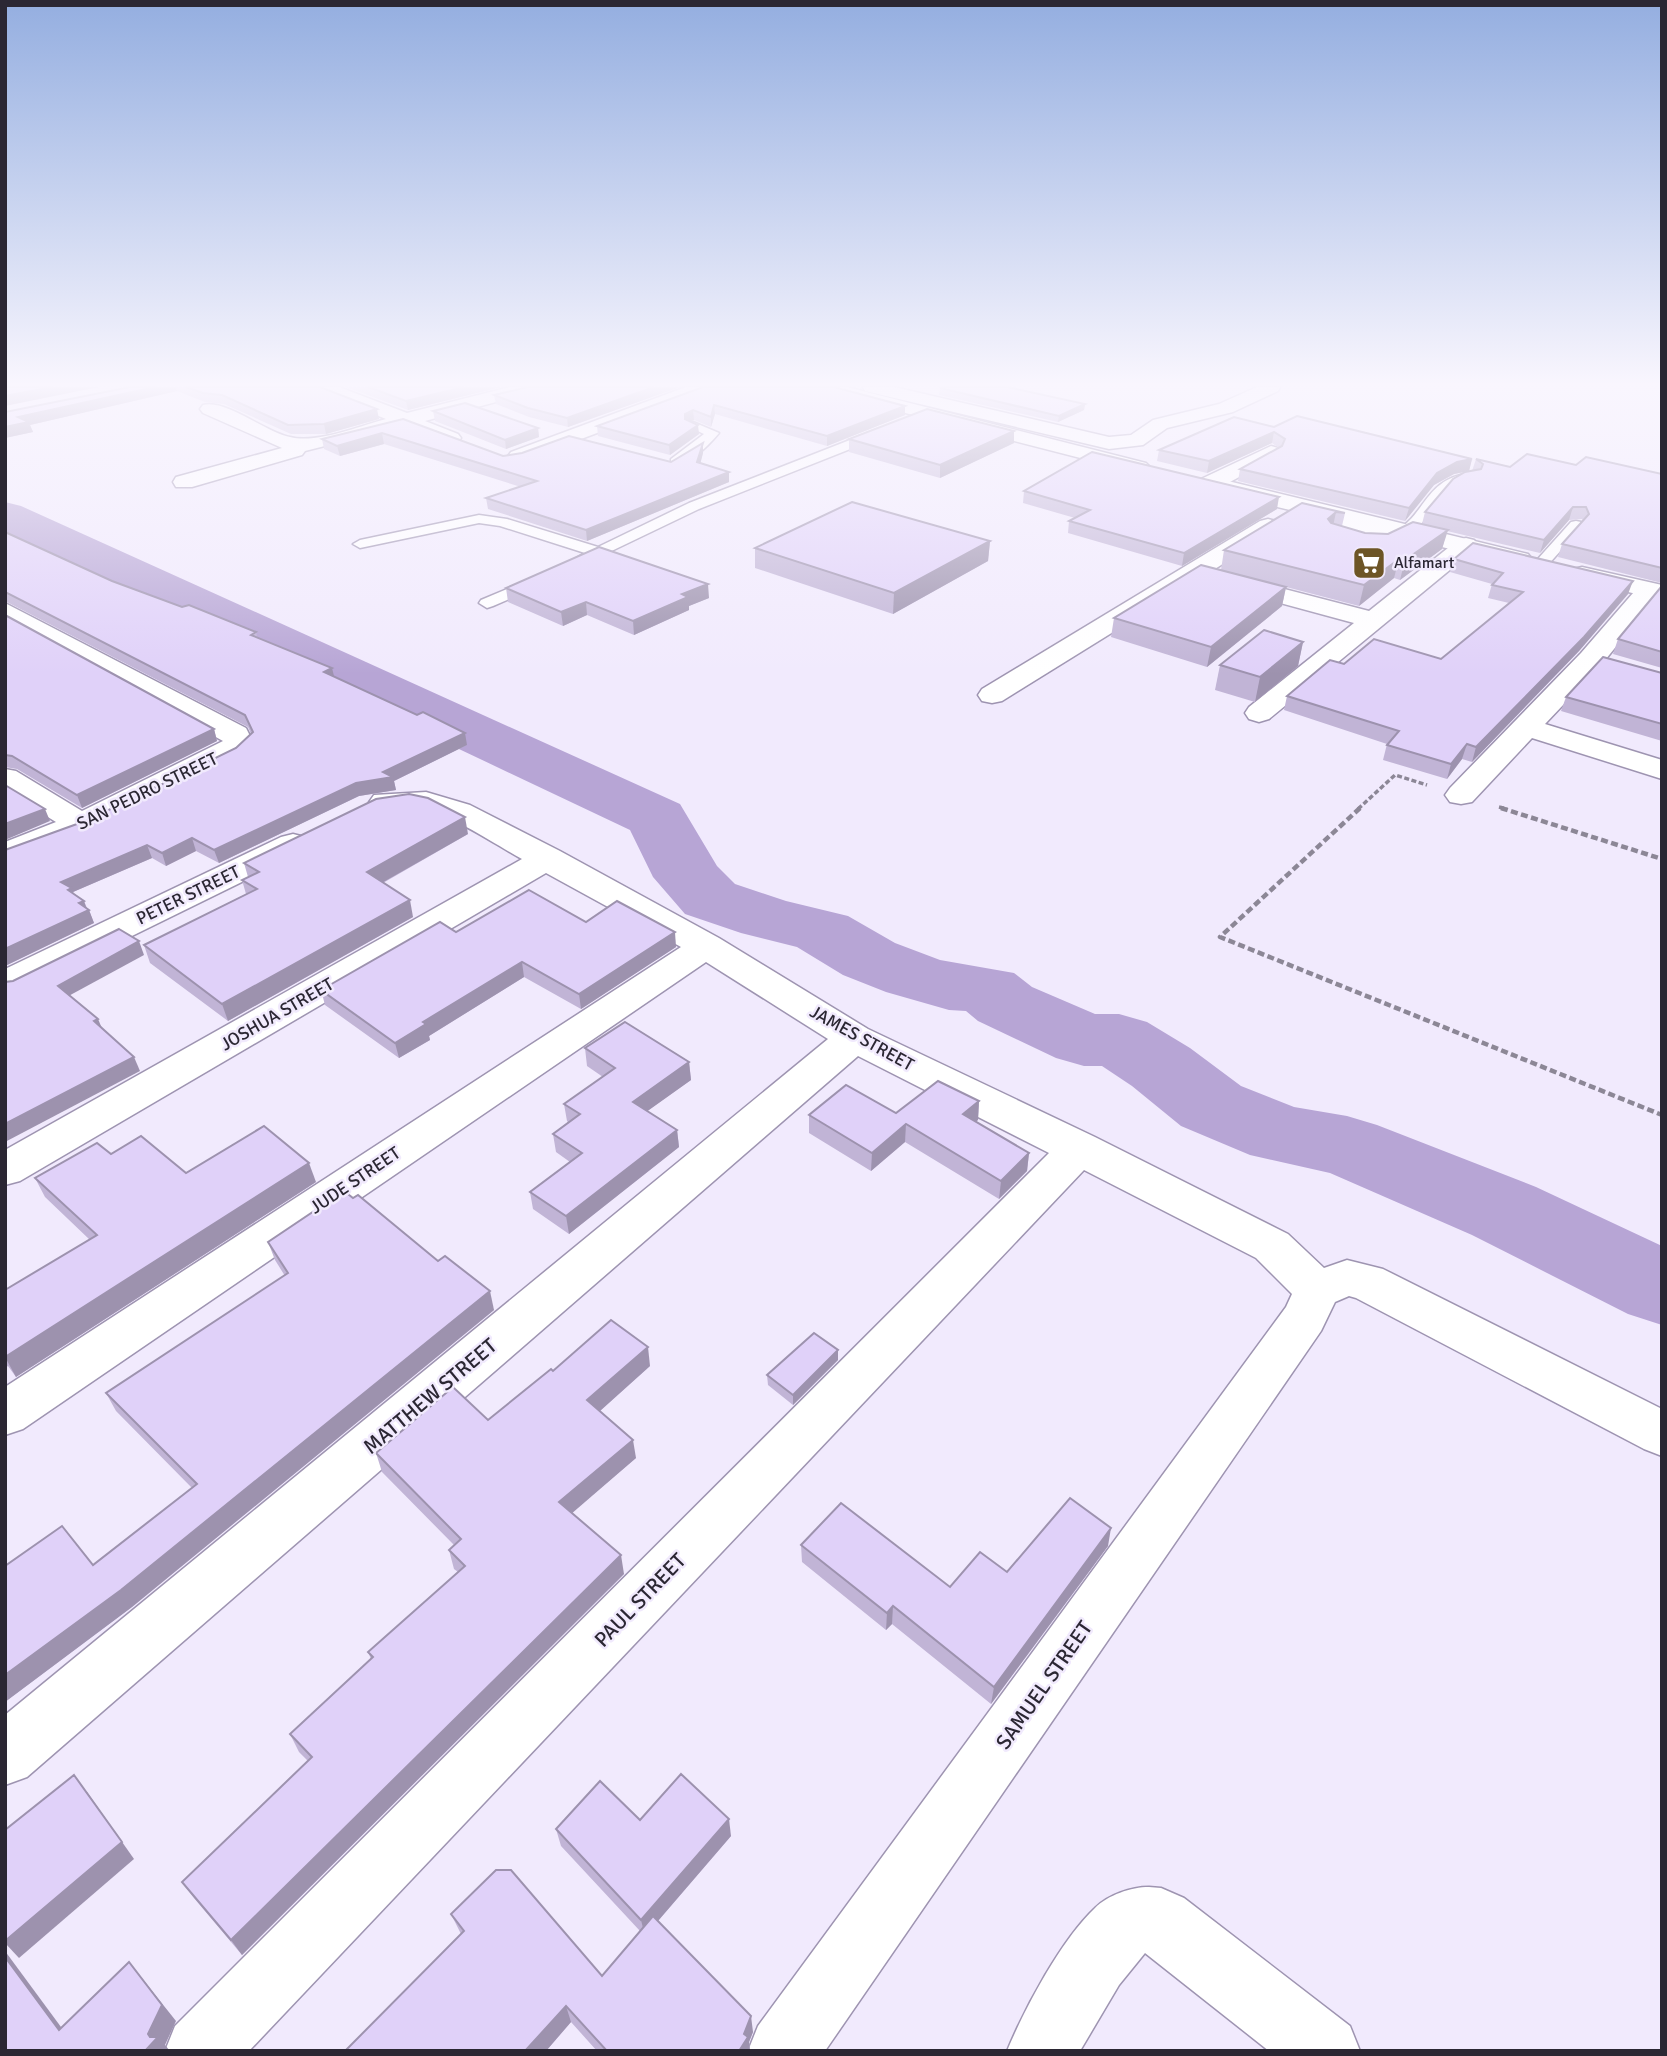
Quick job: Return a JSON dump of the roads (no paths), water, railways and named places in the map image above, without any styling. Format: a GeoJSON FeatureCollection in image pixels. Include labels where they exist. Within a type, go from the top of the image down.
{"type":"FeatureCollection","features":[{"type":"Feature","properties":{"kind":"street"},"geometry":{"type":"LineString","coordinates":[[1205,483],[1308,516],[1466,545],[1655,591],[1603,663],[1526,727],[1461,795]]}},
{"type":"Feature","properties":{"kind":"street"},"geometry":{"type":"LineString","coordinates":[[992,695],[1191,572],[1308,516]]}},
{"type":"Feature","properties":{"kind":"street"},"geometry":{"type":"LineString","coordinates":[[1259,713],[1466,545]]}},
{"type":"Feature","properties":{"kind":"street"},"geometry":{"type":"LineString","coordinates":[[1191,572],[1372,620]]}},
{"type":"Feature","properties":{"kind":"street","name":"SAN PEDRO STREET"},"geometry":{"type":"LineString","coordinates":[[5,611],[236,734],[239,744],[81,824],[5,854]]}},
{"type":"Feature","properties":{"kind":"street"},"geometry":{"type":"LineString","coordinates":[[1526,727],[1662,770]]}},
{"type":"Feature","properties":{"kind":"street"},"geometry":{"type":"LineString","coordinates":[[5,778],[81,824]]}},
{"type":"Feature","properties":{"kind":"street","name":"JAMES STREET"},"geometry":{"type":"LineString","coordinates":[[365,808],[413,799],[440,804],[548,858],[706,946],[854,1038],[1080,1148],[1272,1246],[1310,1304]]}},
{"type":"Feature","properties":{"kind":"street","name":"PETER STREET"},"geometry":{"type":"LineString","coordinates":[[5,985],[322,829]]}},
{"type":"Feature","properties":{"kind":"street","name":"JOSHUA STREET"},"geometry":{"type":"LineString","coordinates":[[5,1170],[548,858]]}},
{"type":"Feature","properties":{"kind":"street","name":"JUDE STREET"},"geometry":{"type":"LineString","coordinates":[[5,1414],[706,946]]}},
{"type":"Feature","properties":{"kind":"street","name":"MATTHEW STREET"},"geometry":{"type":"LineString","coordinates":[[5,1755],[854,1038]]}},
{"type":"Feature","properties":{"kind":"street","name":"PAUL STREET"},"geometry":{"type":"LineString","coordinates":[[200,2051],[1080,1148]]}},
{"type":"Feature","properties":{"kind":"street"},"geometry":{"type":"LineString","coordinates":[[1310,1304],[1347,1278],[1367,1282],[1662,1434]]}},
{"type":"Feature","properties":{"kind":"street","name":"SAMUEL STREET"},"geometry":{"type":"LineString","coordinates":[[783,2051],[1310,1304]]}},
{"type":"Feature","properties":{"kind":"street"},"geometry":{"type":"LineString","coordinates":[[1042,2051],[1108,1943],[1127,1923],[1147,1919],[1161,1921],[1325,2051]]}},
{"type":"Feature","properties":{"kind":"lane"},"geometry":{"type":"LineString","coordinates":[[487,603],[694,506],[752,483]]}},
{"type":"Feature","properties":{"kind":"lane"},"geometry":{"type":"LineString","coordinates":[[1333,537],[1373,548],[1380,547],[1402,534],[1436,492],[1449,483]]}},
{"type":"Feature","properties":{"kind":"lane"},"geometry":{"type":"LineString","coordinates":[[360,544],[479,519],[502,522],[599,552]]}},
{"type":"Feature","properties":{"kind":"lane"},"geometry":{"type":"LineString","coordinates":[[1541,564],[1576,525]]}},
{"type":"Feature","properties":{"kind":"waterway"},"geometry":{"type":"LineString","coordinates":[[5,516],[657,818],[688,877],[710,899],[766,918],[822,931],[869,959],[913,976],[949,986],[987,990],[1005,1004],[1084,1040],[1119,1040],[1161,1067],[1211,1106],[1280,1134],[1347,1146],[1504,1211],[1662,1288]]}},
{"type":"Feature","properties":{"kind":"place","name":"Alfamart"},"geometry":{"type":"Point","coordinates":[1369,563]}}]}
